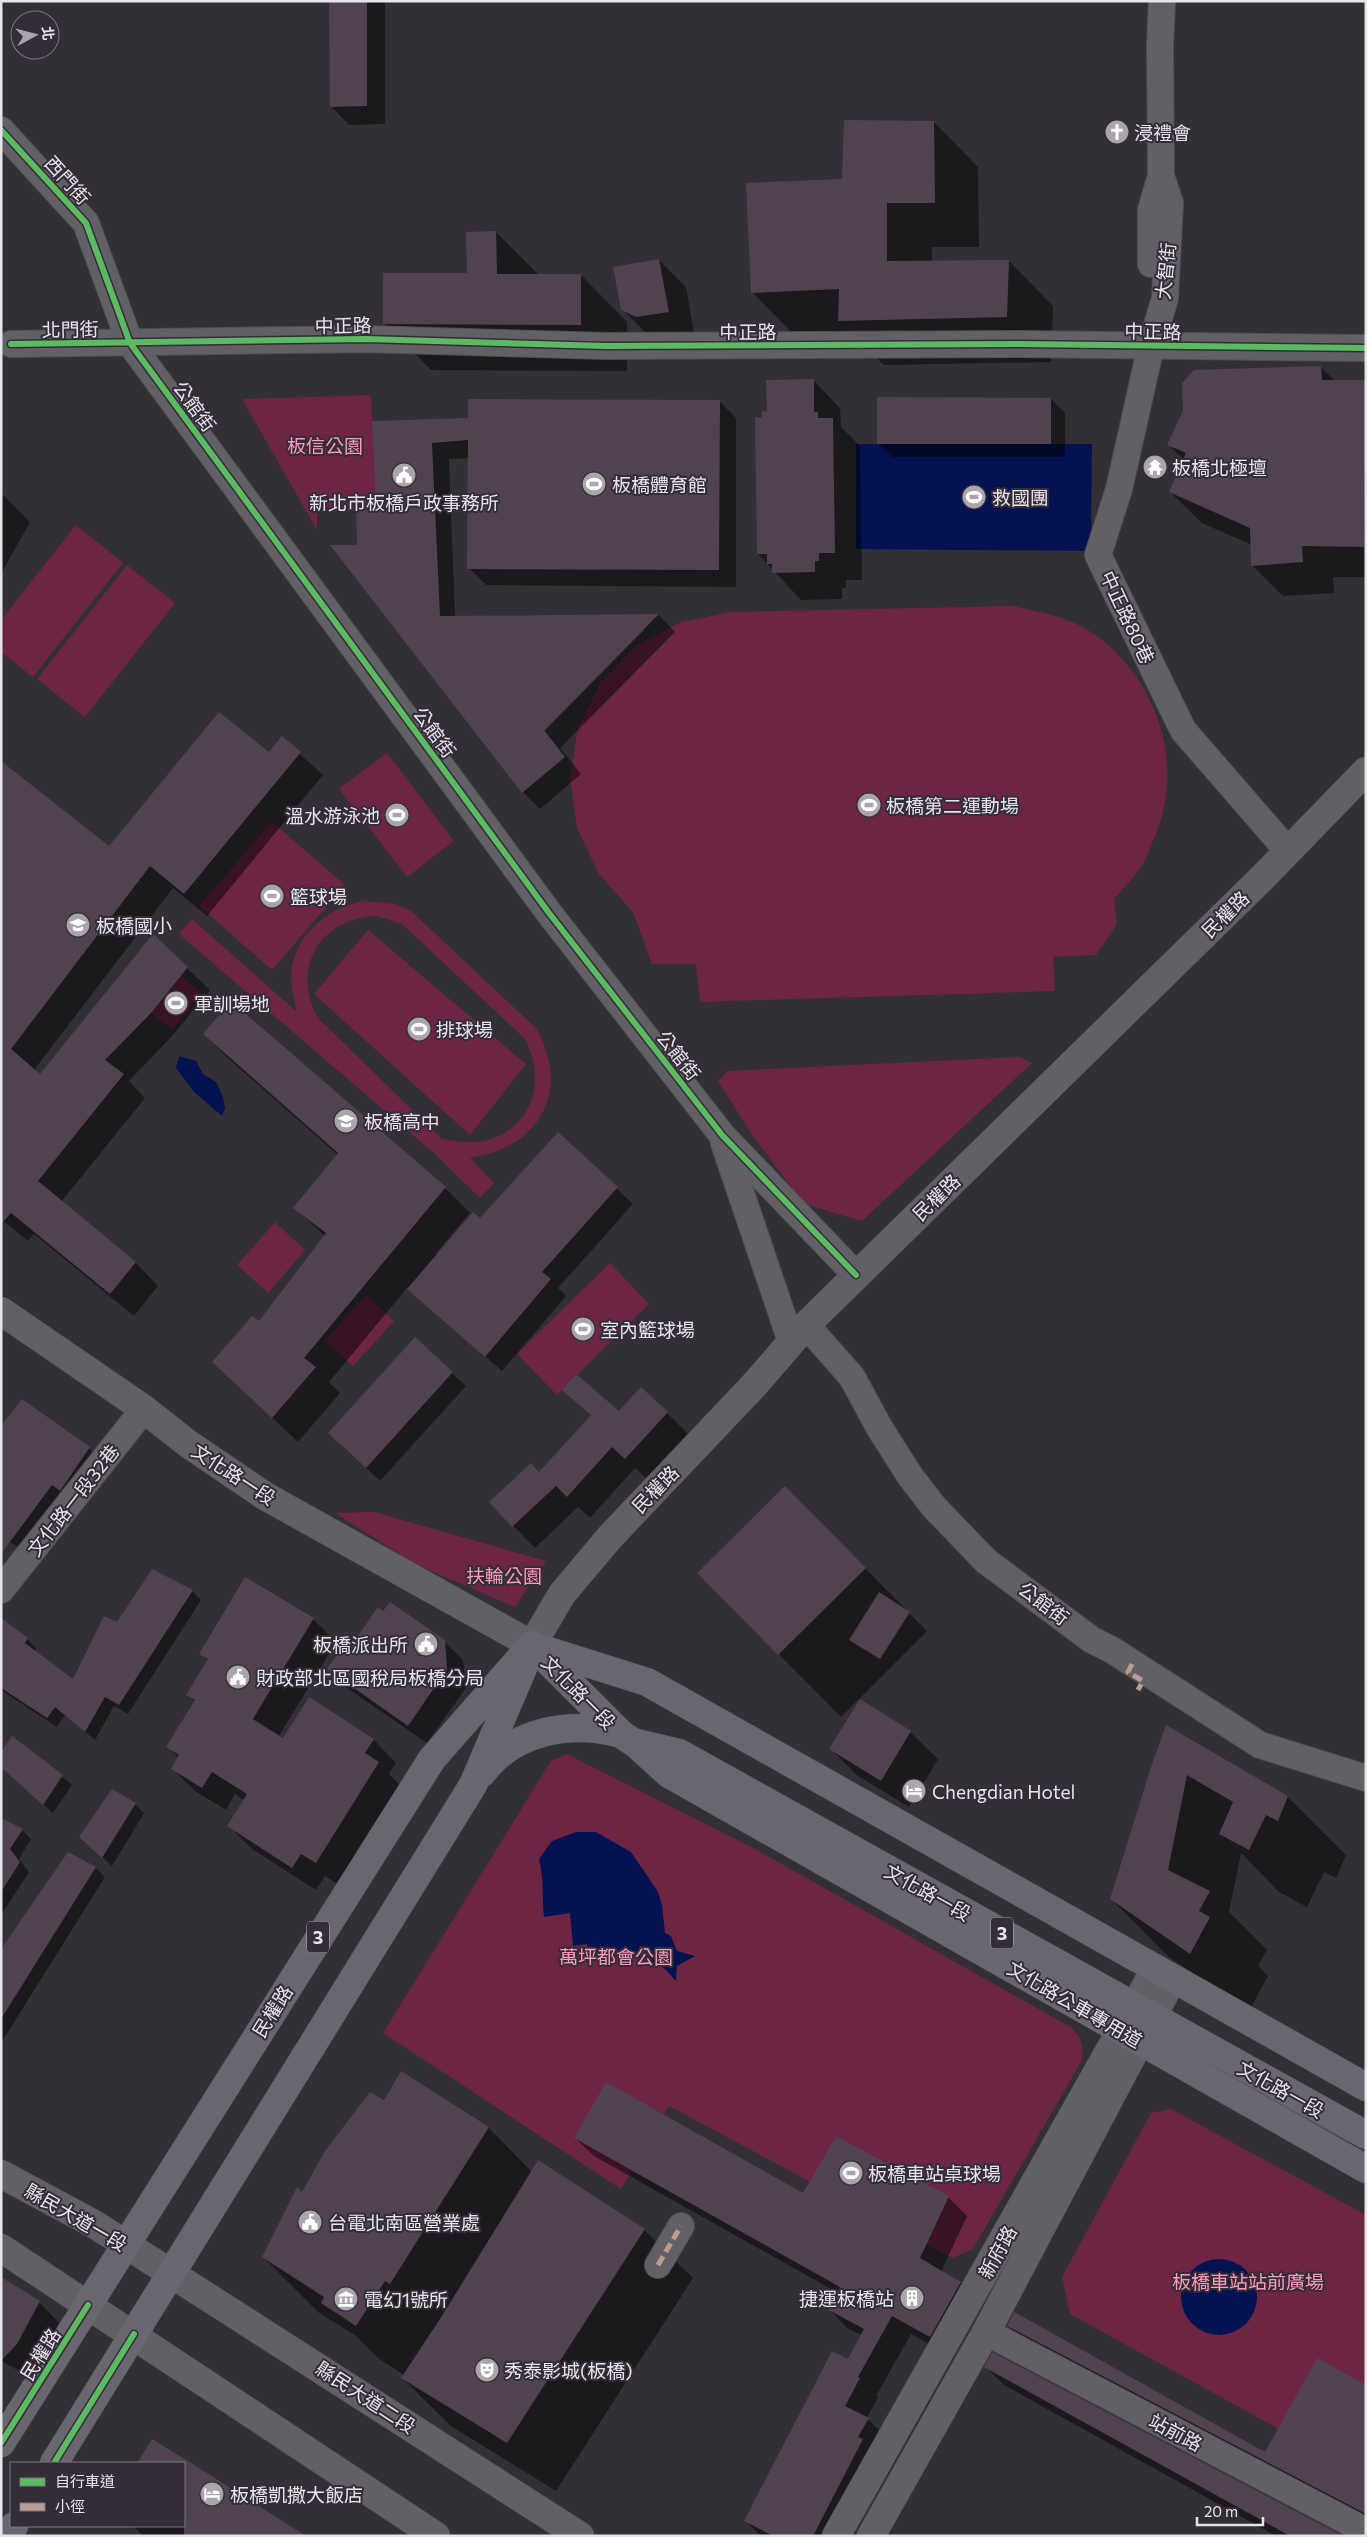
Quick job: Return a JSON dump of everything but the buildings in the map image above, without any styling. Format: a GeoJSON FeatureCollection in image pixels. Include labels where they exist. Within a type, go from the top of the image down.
{"type":"FeatureCollection","features":[{"type":"Feature","properties":{"kind":"main road","name":"民權路"},"geometry":{"type":"LineString","coordinates":[[55,2462],[134,2334],[161,2267],[472,1785],[532,1646],[562,1594],[610,1537],[756,1383],[799,1333],[1288,851],[1366,771]]}},
{"type":"Feature","properties":{"kind":"main road","name":"文化路一段"},"geometry":{"type":"LineString","coordinates":[[1,1311],[144,1409],[187,1443],[265,1496],[532,1646],[647,1682],[1366,2087]]}},
{"type":"Feature","properties":{"kind":"main road","name":"民權路"},"geometry":{"type":"LineString","coordinates":[[1,2443],[432,1759],[532,1646]]}},
{"type":"Feature","properties":{"kind":"main road","name":"文化路一段"},"geometry":{"type":"LineString","coordinates":[[532,1646],[627,1738],[680,1754],[1366,2136]]}},
{"type":"Feature","properties":{"kind":"main road"},"geometry":{"type":"LineString","coordinates":[[472,1785],[485,1768],[500,1754],[537,1734],[573,1727],[605,1730],[627,1738]]}},
{"type":"Feature","properties":{"kind":"main road","name":"文化路公車專用道"},"geometry":{"type":"LineString","coordinates":[[627,1738],[669,1774],[1366,2169]]}},
{"type":"Feature","properties":{"kind":"main road","name":"新府路"},"geometry":{"type":"LineString","coordinates":[[872,2536],[986,2332],[1130,2036]]}},
{"type":"Feature","properties":{"kind":"main road","name":"新府路"},"geometry":{"type":"LineString","coordinates":[[836,2536],[1130,2036]]}},
{"type":"Feature","properties":{"kind":"main road","name":"縣民大道一段"},"geometry":{"type":"LineString","coordinates":[[1,2174],[94,2224],[161,2267]]}},
{"type":"Feature","properties":{"kind":"main road"},"geometry":{"type":"LineString","coordinates":[[1,2248],[134,2334],[436,2536]]}},
{"type":"Feature","properties":{"kind":"main road","name":"縣民大道二段"},"geometry":{"type":"LineString","coordinates":[[161,2267],[580,2536]]}},
{"type":"Feature","properties":{"kind":"street","name":"大智街"},"geometry":{"type":"LineString","coordinates":[[1151,346],[1151,210],[1161,176],[1160,46],[1162,1]]}},
{"type":"Feature","properties":{"kind":"street","name":"西門街"},"geometry":{"type":"LineString","coordinates":[[1,130],[86,223],[130,343]]}},
{"type":"Feature","properties":{"kind":"street","name":"中正路"},"geometry":{"type":"LineString","coordinates":[[130,343],[366,339],[606,346],[1366,348]]}},
{"type":"Feature","properties":{"kind":"street","name":"北門街"},"geometry":{"type":"LineString","coordinates":[[5,347],[130,343]]}},
{"type":"Feature","properties":{"kind":"street","name":"公館街"},"geometry":{"type":"LineString","coordinates":[[130,343],[549,913],[722,1135]]}},
{"type":"Feature","properties":{"kind":"street","name":"中正路80巷"},"geometry":{"type":"LineString","coordinates":[[1151,346],[1119,489],[1098,555],[1183,730],[1288,851]]}},
{"type":"Feature","properties":{"kind":"street"},"geometry":{"type":"LineString","coordinates":[[722,1135],[856,1275]]}},
{"type":"Feature","properties":{"kind":"street"},"geometry":{"type":"LineString","coordinates":[[722,1135],[799,1333]]}},
{"type":"Feature","properties":{"kind":"street","name":"公館街"},"geometry":{"type":"LineString","coordinates":[[799,1333],[852,1377],[879,1427],[910,1476],[934,1507],[986,1561],[1092,1640],[1112,1650],[1260,1746],[1366,1778]]}},
{"type":"Feature","properties":{"kind":"street","name":"文化路一段32巷"},"geometry":{"type":"LineString","coordinates":[[1,1590],[144,1409]]}},
{"type":"Feature","properties":{"kind":"street","name":"新府路"},"geometry":{"type":"LineString","coordinates":[[1130,2036],[1164,1973]]}},
{"type":"Feature","properties":{"kind":"street"},"geometry":{"type":"LineString","coordinates":[[658,2265],[680,2226]]}},
{"type":"Feature","properties":{"kind":"street","name":"站前路"},"geometry":{"type":"LineString","coordinates":[[986,2332],[1366,2532]]}},
{"type":"Feature","properties":{"kind":"green space","name":"板信公園"},"geometry":{"type":"Polygon","coordinates":[[[371,395],[376,508],[317,508],[317,530],[242,399],[371,395]]]}},
{"type":"Feature","properties":{"kind":"green space"},"geometry":{"type":"Polygon","coordinates":[[[76,525],[123,563],[33,677],[1,652],[1,620],[76,525]]]}},
{"type":"Feature","properties":{"kind":"green space"},"geometry":{"type":"Polygon","coordinates":[[[127,565],[175,603],[85,717],[37,679],[127,565]]]}},
{"type":"Feature","properties":{"kind":"green space","name":"板橋第二運動場"},"geometry":{"type":"Polygon","coordinates":[[[1013,606],[1045,613],[1075,623],[1094,634],[1117,653],[1136,676],[1151,702],[1161,729],[1166,757],[1167,786],[1162,815],[1143,864],[1114,899],[1117,924],[1096,955],[1053,957],[1055,991],[700,1002],[696,964],[652,964],[633,912],[599,874],[577,828],[570,778],[578,728],[601,682],[636,646],[681,622],[731,612],[1013,606]]]}},
{"type":"Feature","properties":{"kind":"green space","name":"溫水游泳池"},"geometry":{"type":"Polygon","coordinates":[[[387,753],[454,841],[407,877],[339,789],[387,753]]]}},
{"type":"Feature","properties":{"kind":"green space","name":"籃球場"},"geometry":{"type":"Polygon","coordinates":[[[272,822],[345,885],[272,970],[199,906],[272,822]]]}},
{"type":"Feature","properties":{"kind":"green space"},"geometry":{"type":"Polygon","coordinates":[[[363,901],[395,904],[411,911],[537,1029],[547,1052],[551,1074],[549,1095],[542,1113],[530,1129],[514,1142],[494,1152],[470,1158],[494,1183],[480,1198],[435,1154],[179,934],[192,919],[297,1012],[291,981],[292,966],[296,952],[312,928],[335,911],[363,901]],[[377,916],[357,919],[340,926],[326,936],[316,949],[309,964],[307,981],[310,999],[318,1018],[442,1139],[474,1142],[484,1141],[501,1135],[514,1126],[524,1114],[531,1101],[535,1086],[532,1055],[525,1039],[402,924],[377,916]]]}},
{"type":"Feature","properties":{"kind":"green space","name":"排球場"},"geometry":{"type":"Polygon","coordinates":[[[368,930],[526,1064],[470,1135],[314,994],[368,930]]]}},
{"type":"Feature","properties":{"kind":"green space","name":"軍訓場地"},"geometry":{"type":"Polygon","coordinates":[[[180,975],[202,993],[172,1030],[151,1013],[180,975]]]}},
{"type":"Feature","properties":{"kind":"green space"},"geometry":{"type":"Polygon","coordinates":[[[1019,1057],[1032,1063],[862,1221],[804,1204],[752,1135],[718,1081],[728,1071],[1019,1057]]]}},
{"type":"Feature","properties":{"kind":"green space"},"geometry":{"type":"Polygon","coordinates":[[[275,1222],[305,1250],[268,1293],[237,1265],[275,1222]]]}},
{"type":"Feature","properties":{"kind":"green space","name":"室內籃球場"},"geometry":{"type":"Polygon","coordinates":[[[610,1263],[649,1304],[557,1395],[517,1354],[610,1263]]]}},
{"type":"Feature","properties":{"kind":"green space"},"geometry":{"type":"Polygon","coordinates":[[[366,1295],[394,1321],[353,1366],[325,1341],[366,1295]]]}},
{"type":"Feature","properties":{"kind":"green space","name":"扶輪公園"},"geometry":{"type":"Polygon","coordinates":[[[374,1512],[546,1561],[515,1607],[415,1564],[335,1513],[374,1512]]]}},
{"type":"Feature","properties":{"kind":"green space","name":"萬坪都會公園"},"geometry":{"type":"Polygon","coordinates":[[[567,1754],[757,1850],[1076,2032],[1082,2044],[1081,2062],[973,2249],[952,2258],[669,2106],[621,2189],[383,2033],[551,1761],[567,1754]]]}},
{"type":"Feature","properties":{"kind":"green space","name":"板橋車站站前廣場"},"geometry":{"type":"Polygon","coordinates":[[[1171,2109],[1366,2215],[1366,2477],[1070,2314],[1062,2277],[1151,2113],[1171,2109]]]}},
{"type":"Feature","properties":{"kind":"shaded area","name":"救國團"},"geometry":{"type":"Polygon","coordinates":[[[856,444],[1092,444],[1091,551],[856,549],[856,444]]]}},
{"type":"Feature","properties":{"kind":"shaded area"},"geometry":{"type":"Polygon","coordinates":[[[179,1056],[196,1061],[203,1074],[216,1082],[223,1097],[225,1108],[222,1116],[194,1092],[176,1068],[179,1056]]]}},
{"type":"Feature","properties":{"kind":"shaded area"},"geometry":{"type":"Polygon","coordinates":[[[576,1832],[596,1832],[631,1852],[658,1892],[662,1905],[665,1933],[671,1936],[677,1951],[695,1956],[677,1966],[676,1981],[664,1969],[646,1959],[617,1953],[589,1952],[587,1944],[573,1946],[570,1913],[544,1917],[539,1859],[552,1841],[576,1832]]]}},
{"type":"Feature","properties":{"kind":"shaded area"},"geometry":{"type":"Polygon","coordinates":[[[1219,2259],[1234,2262],[1246,2270],[1254,2282],[1257,2297],[1254,2312],[1246,2324],[1234,2332],[1219,2335],[1204,2332],[1192,2324],[1184,2312],[1181,2297],[1184,2282],[1192,2270],[1204,2262],[1219,2259]]]}},
{"type":"Feature","properties":{"kind":"marked path"},"geometry":{"type":"LineString","coordinates":[[1132,1664],[1128,1672],[1143,1681],[1138,1690]]}},
{"type":"Feature","properties":{"kind":"marked path"},"geometry":{"type":"LineString","coordinates":[[658,2265],[681,2226]]}},
{"type":"Feature","properties":{"kind":"cycle path"},"geometry":{"type":"LineString","coordinates":[[1,130],[86,223],[130,343],[549,913],[722,1135],[856,1275]]}},
{"type":"Feature","properties":{"kind":"cycle path"},"geometry":{"type":"LineString","coordinates":[[11,344],[366,339],[606,346],[1020,344],[1366,348]]}},
{"type":"Feature","properties":{"kind":"cycle path"},"geometry":{"type":"LineString","coordinates":[[1,2443],[88,2305]]}},
{"type":"Feature","properties":{"kind":"cycle path"},"geometry":{"type":"LineString","coordinates":[[55,2462],[134,2334]]}},
{"type":"Feature","properties":{"kind":"place","name":"浸禮會"},"geometry":{"type":"Point","coordinates":[1117,132]}},
{"type":"Feature","properties":{"kind":"place","name":"板橋北極壇"},"geometry":{"type":"Point","coordinates":[1155,467]}},
{"type":"Feature","properties":{"kind":"place","name":"新北市板橋戶政事務所"},"geometry":{"type":"Point","coordinates":[404,475]}},
{"type":"Feature","properties":{"kind":"place","name":"板橋體育館"},"geometry":{"type":"Point","coordinates":[594,484]}},
{"type":"Feature","properties":{"kind":"place","name":"救國團"},"geometry":{"type":"Point","coordinates":[974,497]}},
{"type":"Feature","properties":{"kind":"place","name":"板橋第二運動場"},"geometry":{"type":"Point","coordinates":[869,805]}},
{"type":"Feature","properties":{"kind":"place","name":"溫水游泳池"},"geometry":{"type":"Point","coordinates":[397,815]}},
{"type":"Feature","properties":{"kind":"place","name":"籃球場"},"geometry":{"type":"Point","coordinates":[272,896]}},
{"type":"Feature","properties":{"kind":"place","name":"板橋國小"},"geometry":{"type":"Point","coordinates":[78,925]}},
{"type":"Feature","properties":{"kind":"place","name":"軍訓場地"},"geometry":{"type":"Point","coordinates":[176,1003]}},
{"type":"Feature","properties":{"kind":"place","name":"排球場"},"geometry":{"type":"Point","coordinates":[419,1029]}},
{"type":"Feature","properties":{"kind":"place","name":"板橋高中"},"geometry":{"type":"Point","coordinates":[346,1121]}},
{"type":"Feature","properties":{"kind":"place","name":"室內籃球場"},"geometry":{"type":"Point","coordinates":[583,1329]}},
{"type":"Feature","properties":{"kind":"place","name":"板橋派出所"},"geometry":{"type":"Point","coordinates":[426,1644]}},
{"type":"Feature","properties":{"kind":"place","name":"財政部北區國稅局板橋分局"},"geometry":{"type":"Point","coordinates":[238,1677]}},
{"type":"Feature","properties":{"kind":"place","name":"Chengdian Hotel"},"geometry":{"type":"Point","coordinates":[914,1791]}},
{"type":"Feature","properties":{"kind":"place","name":"板橋車站桌球場"},"geometry":{"type":"Point","coordinates":[851,2173]}},
{"type":"Feature","properties":{"kind":"place","name":"台電北南區營業處"},"geometry":{"type":"Point","coordinates":[310,2222]}},
{"type":"Feature","properties":{"kind":"place","name":"捷運板橋站"},"geometry":{"type":"Point","coordinates":[912,2298]}},
{"type":"Feature","properties":{"kind":"place","name":"電幻1號所"},"geometry":{"type":"Point","coordinates":[346,2299]}},
{"type":"Feature","properties":{"kind":"place","name":"秀泰影城(板橋)"},"geometry":{"type":"Point","coordinates":[487,2370]}},
{"type":"Feature","properties":{"kind":"place","name":"板橋凱撒大飯店"},"geometry":{"type":"Point","coordinates":[212,2494]}}]}
